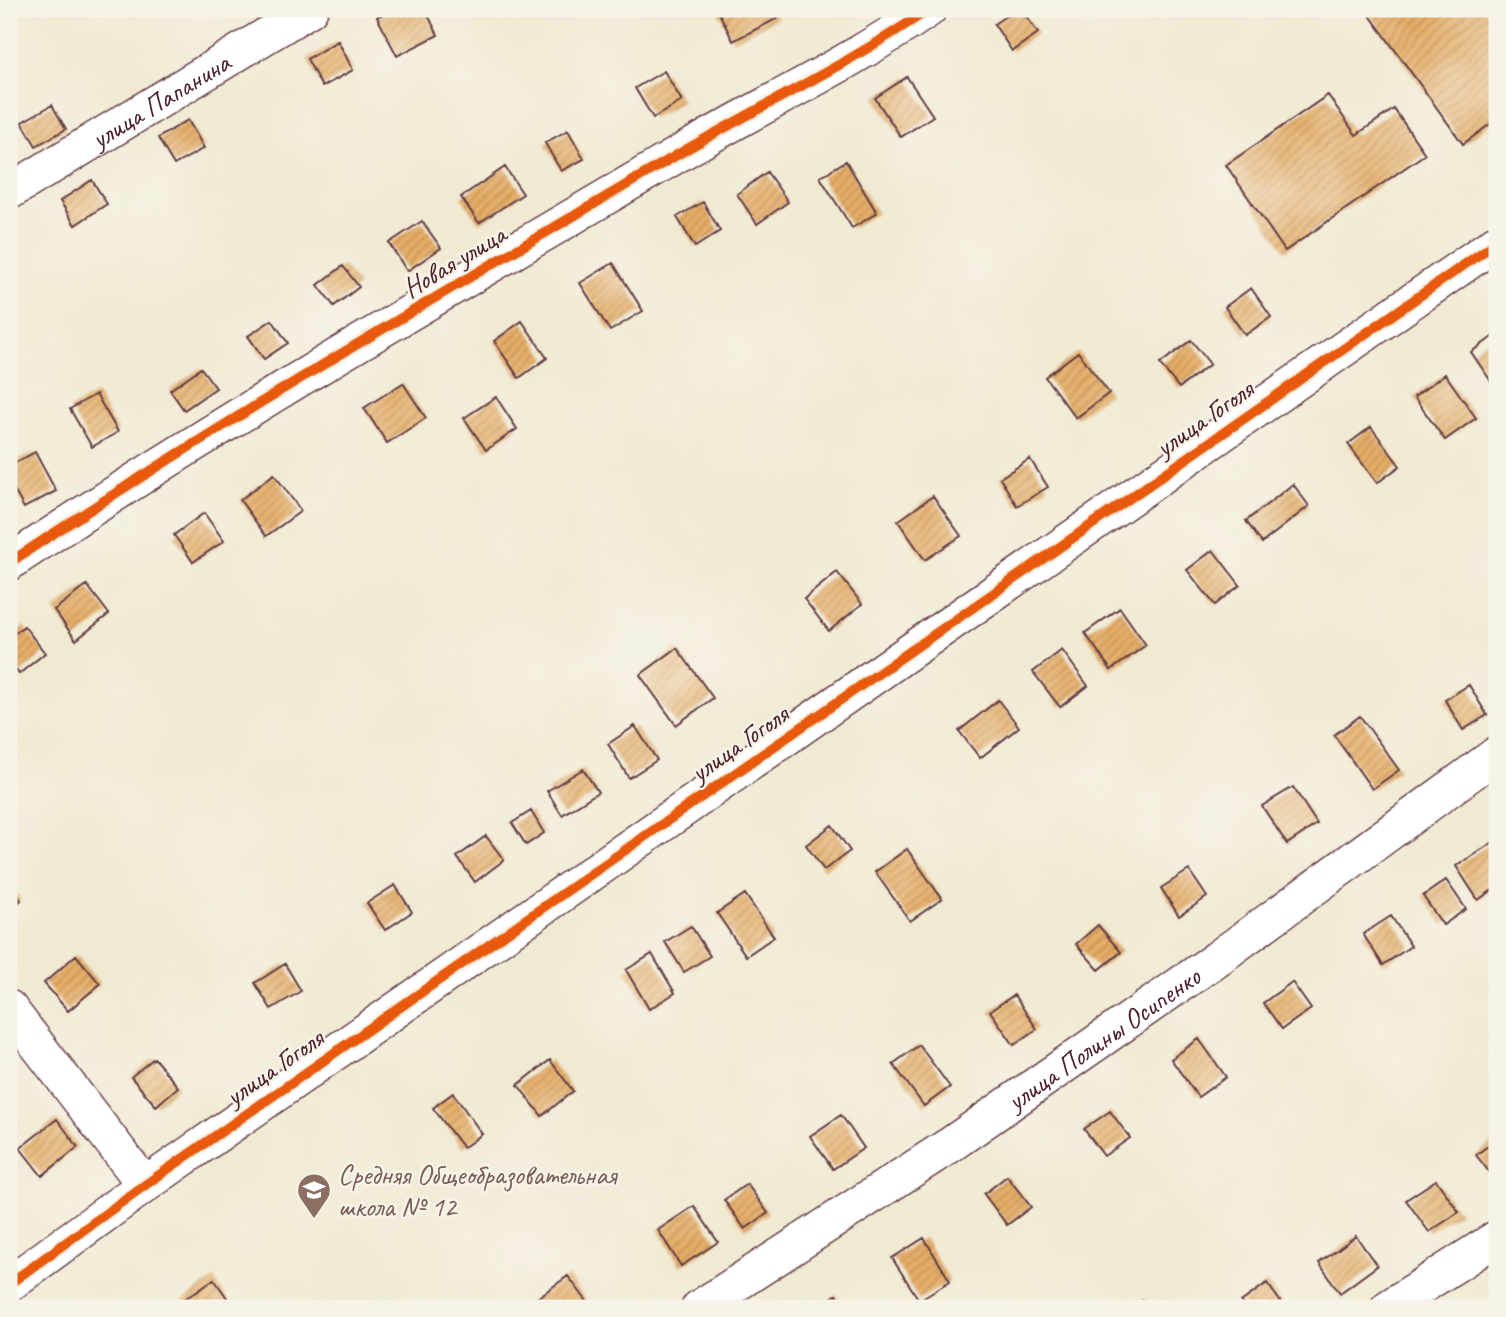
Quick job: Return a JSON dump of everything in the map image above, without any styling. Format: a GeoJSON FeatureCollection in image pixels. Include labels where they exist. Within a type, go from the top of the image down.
{"type":"FeatureCollection","features":[{"type":"Feature","properties":{"kind":"street","name":"улица Папанина"},"geometry":{"type":"LineString","coordinates":[[9,192],[310,9]]}},
{"type":"Feature","properties":{"kind":"street","name":"Новая улица"},"geometry":{"type":"LineString","coordinates":[[9,563],[227,422],[729,124],[888,21],[929,9]]}},
{"type":"Feature","properties":{"kind":"street","name":"улица Гоголя"},"geometry":{"type":"LineString","coordinates":[[9,1284],[145,1185],[1497,242]]}},
{"type":"Feature","properties":{"kind":"street","name":"улица Полины Осипенко"},"geometry":{"type":"LineString","coordinates":[[699,1308],[950,1145],[1218,958],[1497,754]]}},
{"type":"Feature","properties":{"kind":"street"},"geometry":{"type":"LineString","coordinates":[[9,1007],[145,1185]]}},
{"type":"Feature","properties":{"kind":"street"},"geometry":{"type":"LineString","coordinates":[[1388,1308],[1497,1238]]}},
{"type":"Feature","properties":{"kind":"building"},"geometry":{"type":"Polygon","coordinates":[[[393,9],[425,9],[438,35],[397,56],[377,17],[393,9]]]}},
{"type":"Feature","properties":{"kind":"building"},"geometry":{"type":"Polygon","coordinates":[[[717,9],[774,9],[778,18],[733,41],[717,9]]]}},
{"type":"Feature","properties":{"kind":"building"},"geometry":{"type":"Polygon","coordinates":[[[1016,9],[1021,9],[1038,33],[1012,51],[994,24],[1016,9]]]}},
{"type":"Feature","properties":{"kind":"building"},"geometry":{"type":"Polygon","coordinates":[[[1377,9],[1497,9],[1497,119],[1463,144],[1369,14],[1377,9]]]}},
{"type":"Feature","properties":{"kind":"building"},"geometry":{"type":"Polygon","coordinates":[[[338,41],[353,70],[322,87],[307,59],[338,41]]]}},
{"type":"Feature","properties":{"kind":"building"},"geometry":{"type":"Polygon","coordinates":[[[664,71],[682,101],[653,118],[635,88],[664,71]]]}},
{"type":"Feature","properties":{"kind":"building"},"geometry":{"type":"Polygon","coordinates":[[[907,77],[933,116],[901,137],[875,98],[907,77]]]}},
{"type":"Feature","properties":{"kind":"building"},"geometry":{"type":"Polygon","coordinates":[[[1328,95],[1356,135],[1394,109],[1425,154],[1285,251],[1226,165],[1328,95]]]}},
{"type":"Feature","properties":{"kind":"building"},"geometry":{"type":"Polygon","coordinates":[[[52,105],[66,129],[36,146],[22,122],[52,105]]]}},
{"type":"Feature","properties":{"kind":"building"},"geometry":{"type":"Polygon","coordinates":[[[188,120],[204,148],[174,165],[158,138],[188,120]]]}},
{"type":"Feature","properties":{"kind":"building"},"geometry":{"type":"Polygon","coordinates":[[[568,130],[584,159],[561,171],[545,143],[568,130]]]}},
{"type":"Feature","properties":{"kind":"building"},"geometry":{"type":"Polygon","coordinates":[[[846,161],[877,213],[852,228],[820,177],[846,161]]]}},
{"type":"Feature","properties":{"kind":"building"},"geometry":{"type":"Polygon","coordinates":[[[505,167],[523,194],[479,223],[461,197],[505,167]]]}},
{"type":"Feature","properties":{"kind":"building"},"geometry":{"type":"Polygon","coordinates":[[[767,172],[788,202],[757,224],[737,194],[767,172]]]}},
{"type":"Feature","properties":{"kind":"building"},"geometry":{"type":"Polygon","coordinates":[[[92,180],[107,204],[75,225],[60,201],[92,180]]]}},
{"type":"Feature","properties":{"kind":"building"},"geometry":{"type":"Polygon","coordinates":[[[703,202],[720,231],[695,247],[677,217],[703,202]]]}},
{"type":"Feature","properties":{"kind":"building"},"geometry":{"type":"Polygon","coordinates":[[[422,221],[441,248],[407,271],[389,243],[422,221]]]}},
{"type":"Feature","properties":{"kind":"building"},"geometry":{"type":"Polygon","coordinates":[[[613,263],[643,311],[610,331],[580,283],[613,263]]]}},
{"type":"Feature","properties":{"kind":"building"},"geometry":{"type":"Polygon","coordinates":[[[343,266],[359,287],[334,306],[318,285],[343,266]]]}},
{"type":"Feature","properties":{"kind":"building"},"geometry":{"type":"Polygon","coordinates":[[[1251,288],[1271,317],[1245,335],[1225,307],[1251,288]]]}},
{"type":"Feature","properties":{"kind":"building"},"geometry":{"type":"Polygon","coordinates":[[[272,320],[288,343],[264,359],[248,336],[272,320]]]}},
{"type":"Feature","properties":{"kind":"building"},"geometry":{"type":"Polygon","coordinates":[[[522,321],[547,358],[519,378],[494,341],[522,321]]]}},
{"type":"Feature","properties":{"kind":"building"},"geometry":{"type":"Polygon","coordinates":[[[1497,334],[1497,390],[1471,352],[1497,334]]]}},
{"type":"Feature","properties":{"kind":"building"},"geometry":{"type":"Polygon","coordinates":[[[1191,340],[1210,364],[1179,388],[1160,364],[1191,340]]]}},
{"type":"Feature","properties":{"kind":"building"},"geometry":{"type":"Polygon","coordinates":[[[1078,352],[1109,393],[1076,418],[1045,377],[1078,352]]]}},
{"type":"Feature","properties":{"kind":"building"},"geometry":{"type":"Polygon","coordinates":[[[201,368],[216,388],[184,410],[170,390],[201,368]]]}},
{"type":"Feature","properties":{"kind":"building"},"geometry":{"type":"Polygon","coordinates":[[[1445,374],[1476,418],[1445,440],[1414,397],[1445,374]]]}},
{"type":"Feature","properties":{"kind":"building"},"geometry":{"type":"Polygon","coordinates":[[[403,383],[426,418],[387,443],[364,408],[403,383]]]}},
{"type":"Feature","properties":{"kind":"building"},"geometry":{"type":"Polygon","coordinates":[[[96,394],[118,432],[92,447],[70,409],[96,394]]]}},
{"type":"Feature","properties":{"kind":"building"},"geometry":{"type":"Polygon","coordinates":[[[496,397],[517,429],[486,450],[464,418],[496,397]]]}},
{"type":"Feature","properties":{"kind":"building"},"geometry":{"type":"Polygon","coordinates":[[[1371,427],[1400,466],[1377,483],[1348,444],[1371,427]]]}},
{"type":"Feature","properties":{"kind":"building"},"geometry":{"type":"Polygon","coordinates":[[[35,452],[56,491],[24,508],[9,481],[9,466],[35,452]]]}},
{"type":"Feature","properties":{"kind":"building"},"geometry":{"type":"Polygon","coordinates":[[[1030,459],[1048,487],[1017,506],[1000,478],[1030,459]]]}},
{"type":"Feature","properties":{"kind":"building"},"geometry":{"type":"Polygon","coordinates":[[[274,474],[301,511],[266,536],[240,500],[274,474]]]}},
{"type":"Feature","properties":{"kind":"building"},"geometry":{"type":"Polygon","coordinates":[[[1293,484],[1309,506],[1262,543],[1246,521],[1293,484]]]}},
{"type":"Feature","properties":{"kind":"building"},"geometry":{"type":"Polygon","coordinates":[[[933,496],[961,536],[925,560],[898,521],[933,496]]]}},
{"type":"Feature","properties":{"kind":"building"},"geometry":{"type":"Polygon","coordinates":[[[204,513],[224,541],[193,562],[174,535],[204,513]]]}},
{"type":"Feature","properties":{"kind":"building"},"geometry":{"type":"Polygon","coordinates":[[[1213,550],[1240,585],[1215,605],[1187,570],[1213,550]]]}},
{"type":"Feature","properties":{"kind":"building"},"geometry":{"type":"Polygon","coordinates":[[[837,572],[862,604],[829,631],[804,599],[837,572]]]}},
{"type":"Feature","properties":{"kind":"building"},"geometry":{"type":"Polygon","coordinates":[[[87,585],[109,614],[76,640],[54,610],[87,585]]]}},
{"type":"Feature","properties":{"kind":"building"},"geometry":{"type":"Polygon","coordinates":[[[1120,608],[1146,645],[1111,670],[1085,633],[1120,608]]]}},
{"type":"Feature","properties":{"kind":"building"},"geometry":{"type":"Polygon","coordinates":[[[24,626],[45,653],[19,674],[9,661],[9,638],[24,626]]]}},
{"type":"Feature","properties":{"kind":"building"},"geometry":{"type":"Polygon","coordinates":[[[677,648],[713,698],[676,725],[640,675],[677,648]]]}},
{"type":"Feature","properties":{"kind":"building"},"geometry":{"type":"Polygon","coordinates":[[[1062,650],[1088,686],[1060,707],[1033,672],[1062,650]]]}},
{"type":"Feature","properties":{"kind":"building"},"geometry":{"type":"Polygon","coordinates":[[[1469,685],[1487,715],[1463,730],[1445,700],[1469,685]]]}},
{"type":"Feature","properties":{"kind":"building"},"geometry":{"type":"Polygon","coordinates":[[[998,700],[1019,727],[980,758],[959,731],[998,700]]]}},
{"type":"Feature","properties":{"kind":"building"},"geometry":{"type":"Polygon","coordinates":[[[1360,716],[1399,770],[1372,789],[1334,735],[1360,716]]]}},
{"type":"Feature","properties":{"kind":"building"},"geometry":{"type":"Polygon","coordinates":[[[635,726],[657,760],[629,778],[608,744],[635,726]]]}},
{"type":"Feature","properties":{"kind":"building"},"geometry":{"type":"Polygon","coordinates":[[[583,769],[598,792],[562,815],[547,791],[583,769]]]}},
{"type":"Feature","properties":{"kind":"building"},"geometry":{"type":"Polygon","coordinates":[[[1293,787],[1317,824],[1287,844],[1262,806],[1293,787]]]}},
{"type":"Feature","properties":{"kind":"building"},"geometry":{"type":"Polygon","coordinates":[[[531,811],[544,833],[526,845],[512,823],[531,811]]]}},
{"type":"Feature","properties":{"kind":"building"},"geometry":{"type":"Polygon","coordinates":[[[832,825],[850,851],[824,870],[806,845],[832,825]]]}},
{"type":"Feature","properties":{"kind":"building"},"geometry":{"type":"Polygon","coordinates":[[[486,836],[504,860],[475,882],[457,857],[486,836]]]}},
{"type":"Feature","properties":{"kind":"building"},"geometry":{"type":"Polygon","coordinates":[[[1495,841],[1497,887],[1478,900],[1456,866],[1495,841]]]}},
{"type":"Feature","properties":{"kind":"building"},"geometry":{"type":"Polygon","coordinates":[[[907,849],[942,899],[910,921],[875,872],[907,849]]]}},
{"type":"Feature","properties":{"kind":"building"},"geometry":{"type":"Polygon","coordinates":[[[1189,870],[1207,897],[1179,916],[1161,888],[1189,870]]]}},
{"type":"Feature","properties":{"kind":"building"},"geometry":{"type":"Polygon","coordinates":[[[1446,880],[1466,909],[1443,925],[1423,896],[1446,880]]]}},
{"type":"Feature","properties":{"kind":"building"},"geometry":{"type":"Polygon","coordinates":[[[9,883],[21,900],[9,910],[9,883]]]}},
{"type":"Feature","properties":{"kind":"building"},"geometry":{"type":"Polygon","coordinates":[[[395,885],[412,912],[385,930],[367,903],[395,885]]]}},
{"type":"Feature","properties":{"kind":"building"},"geometry":{"type":"Polygon","coordinates":[[[745,894],[774,937],[746,956],[717,913],[745,894]]]}},
{"type":"Feature","properties":{"kind":"building"},"geometry":{"type":"Polygon","coordinates":[[[1391,916],[1411,946],[1383,965],[1363,934],[1391,916]]]}},
{"type":"Feature","properties":{"kind":"building"},"geometry":{"type":"Polygon","coordinates":[[[1098,925],[1121,952],[1099,970],[1076,944],[1098,925]]]}},
{"type":"Feature","properties":{"kind":"building"},"geometry":{"type":"Polygon","coordinates":[[[691,926],[710,956],[684,972],[665,942],[691,926]]]}},
{"type":"Feature","properties":{"kind":"building"},"geometry":{"type":"Polygon","coordinates":[[[652,954],[675,993],[649,1009],[626,970],[652,954]]]}},
{"type":"Feature","properties":{"kind":"building"},"geometry":{"type":"Polygon","coordinates":[[[76,955],[100,984],[68,1011],[44,983],[76,955]]]}},
{"type":"Feature","properties":{"kind":"building"},"geometry":{"type":"Polygon","coordinates":[[[285,964],[301,991],[271,1009],[255,983],[285,964]]]}},
{"type":"Feature","properties":{"kind":"building"},"geometry":{"type":"Polygon","coordinates":[[[1292,982],[1311,1009],[1282,1029],[1263,1003],[1292,982]]]}},
{"type":"Feature","properties":{"kind":"building"},"geometry":{"type":"Polygon","coordinates":[[[1014,995],[1037,1029],[1014,1045],[990,1011],[1014,995]]]}},
{"type":"Feature","properties":{"kind":"building"},"geometry":{"type":"Polygon","coordinates":[[[1199,1039],[1226,1077],[1198,1097],[1171,1059],[1199,1039]]]}},
{"type":"Feature","properties":{"kind":"building"},"geometry":{"type":"Polygon","coordinates":[[[919,1045],[950,1087],[924,1106],[893,1064],[919,1045]]]}},
{"type":"Feature","properties":{"kind":"building"},"geometry":{"type":"Polygon","coordinates":[[[154,1058],[178,1087],[156,1106],[131,1077],[154,1058]]]}},
{"type":"Feature","properties":{"kind":"building"},"geometry":{"type":"Polygon","coordinates":[[[550,1060],[573,1091],[542,1116],[518,1085],[550,1060]]]}},
{"type":"Feature","properties":{"kind":"building"},"geometry":{"type":"Polygon","coordinates":[[[453,1093],[482,1134],[463,1148],[433,1108],[453,1093]]]}},
{"type":"Feature","properties":{"kind":"building"},"geometry":{"type":"Polygon","coordinates":[[[1110,1111],[1130,1138],[1104,1156],[1084,1129],[1110,1111]]]}},
{"type":"Feature","properties":{"kind":"building"},"geometry":{"type":"Polygon","coordinates":[[[841,1115],[864,1148],[833,1169],[810,1136],[841,1115]]]}},
{"type":"Feature","properties":{"kind":"building"},"geometry":{"type":"Polygon","coordinates":[[[57,1119],[78,1147],[42,1176],[20,1148],[57,1119]]]}},
{"type":"Feature","properties":{"kind":"building"},"geometry":{"type":"Polygon","coordinates":[[[1497,1139],[1497,1182],[1476,1155],[1497,1139]]]}},
{"type":"Feature","properties":{"kind":"building"},"geometry":{"type":"Polygon","coordinates":[[[1007,1176],[1031,1207],[1007,1225],[984,1194],[1007,1176]]]}},
{"type":"Feature","properties":{"kind":"building"},"geometry":{"type":"Polygon","coordinates":[[[1436,1180],[1459,1212],[1429,1232],[1406,1200],[1436,1180]]]}},
{"type":"Feature","properties":{"kind":"building"},"geometry":{"type":"Polygon","coordinates":[[[747,1184],[768,1213],[745,1229],[724,1200],[747,1184]]]}},
{"type":"Feature","properties":{"kind":"building"},"geometry":{"type":"Polygon","coordinates":[[[694,1206],[718,1242],[681,1266],[658,1230],[694,1206]]]}},
{"type":"Feature","properties":{"kind":"building"},"geometry":{"type":"Polygon","coordinates":[[[1356,1236],[1377,1266],[1340,1293],[1319,1263],[1356,1236]]]}},
{"type":"Feature","properties":{"kind":"building"},"geometry":{"type":"Polygon","coordinates":[[[924,1238],[950,1281],[919,1300],[892,1258],[924,1238]]]}},
{"type":"Feature","properties":{"kind":"building"},"geometry":{"type":"Polygon","coordinates":[[[568,1276],[592,1308],[538,1308],[533,1301],[568,1276]]]}},
{"type":"Feature","properties":{"kind":"building"},"geometry":{"type":"Polygon","coordinates":[[[214,1279],[234,1308],[172,1308],[214,1279]]]}},
{"type":"Feature","properties":{"kind":"building"},"geometry":{"type":"Polygon","coordinates":[[[1267,1283],[1285,1308],[1245,1308],[1241,1302],[1267,1283]]]}},
{"type":"Feature","properties":{"kind":"building"},"geometry":{"type":"Polygon","coordinates":[[[836,1295],[845,1308],[817,1308],[836,1295]]]}},
{"type":"Feature","properties":{"kind":"building"},"geometry":{"type":"Polygon","coordinates":[[[1143,1300],[1149,1308],[1130,1308],[1143,1300]]]}},
{"type":"Feature","properties":{"kind":"cycle path"},"geometry":{"type":"LineString","coordinates":[[9,563],[174,456],[342,353],[682,152],[869,47],[929,9]]}},
{"type":"Feature","properties":{"kind":"cycle path"},"geometry":{"type":"LineString","coordinates":[[9,1284],[145,1185],[1497,242]]}},
{"type":"Feature","properties":{"kind":"place","name":"Средняя Общеобразовательная школа № 12"},"geometry":{"type":"Point","coordinates":[314,1220]}}]}
